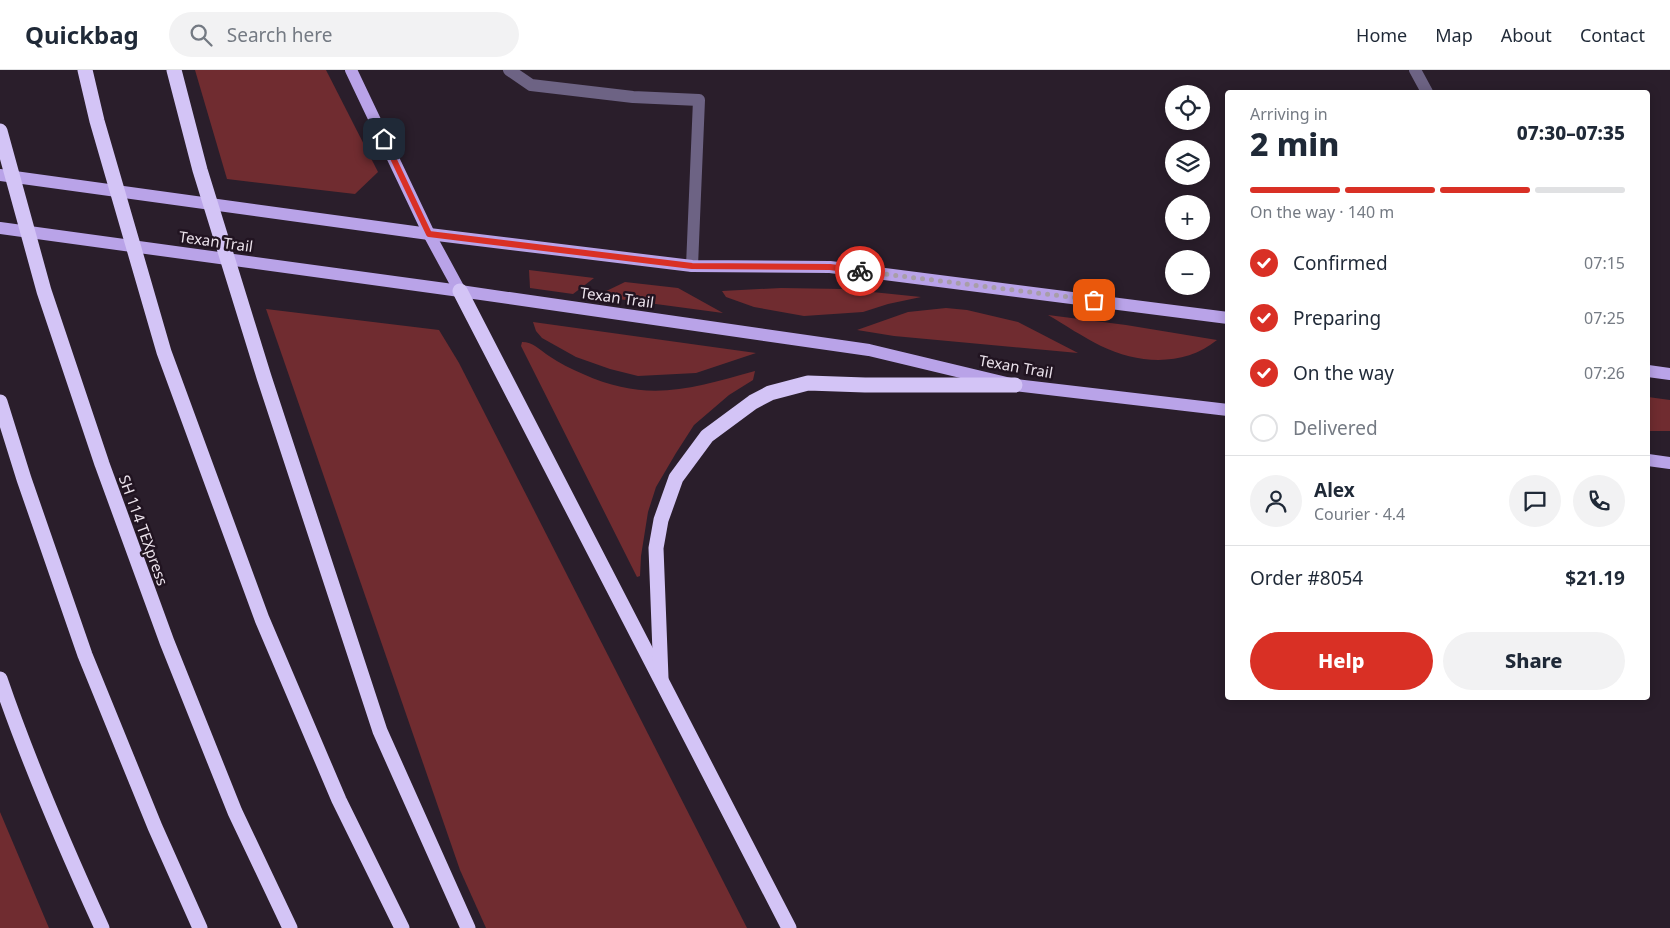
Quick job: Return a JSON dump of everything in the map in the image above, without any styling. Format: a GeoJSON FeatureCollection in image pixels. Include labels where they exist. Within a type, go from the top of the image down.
{"type":"FeatureCollection","features":[{"type":"Feature","properties":{"kind":"highway"},"geometry":{"type":"LineString","coordinates":[[86,70],[97,121],[164,352],[252,592],[338,800],[402,928]]}},
{"type":"Feature","properties":{"kind":"highway"},"geometry":{"type":"LineString","coordinates":[[174,70],[200,170],[258,358],[380,731],[468,928]]}},
{"type":"Feature","properties":{"kind":"highway","name":"SH 114 TEXpress"},"geometry":{"type":"LineString","coordinates":[[0,131],[44,291],[102,464],[166,642],[235,812],[290,928]]}},
{"type":"Feature","properties":{"kind":"highway"},"geometry":{"type":"LineString","coordinates":[[460,290],[789,928]]}},
{"type":"Feature","properties":{"kind":"highway"},"geometry":{"type":"LineString","coordinates":[[661,682],[656,548],[661,520],[676,478],[707,436],[754,402],[770,393],[808,383],[1015,385]]}},
{"type":"Feature","properties":{"kind":"highway"},"geometry":{"type":"LineString","coordinates":[[0,402],[24,479],[85,655],[155,827],[200,928]]}},
{"type":"Feature","properties":{"kind":"highway"},"geometry":{"type":"LineString","coordinates":[[0,679],[11,711],[80,880],[102,928]]}},
{"type":"Feature","properties":{"kind":"main road"},"geometry":{"type":"LineString","coordinates":[[351,70],[429,234],[460,290]]}},
{"type":"Feature","properties":{"kind":"main road"},"geometry":{"type":"LineString","coordinates":[[0,175],[429,234],[692,266],[830,267],[1225,318]]}},
{"type":"Feature","properties":{"kind":"main road","name":"Texan Trail"},"geometry":{"type":"LineString","coordinates":[[0,228],[460,290],[868,350],[1015,385],[1225,410]]}},
{"type":"Feature","properties":{"kind":"main road"},"geometry":{"type":"LineString","coordinates":[[1650,371],[1670,374]]}},
{"type":"Feature","properties":{"kind":"main road"},"geometry":{"type":"LineString","coordinates":[[1650,460],[1670,463]]}},
{"type":"Feature","properties":{"kind":"lane"},"geometry":{"type":"LineString","coordinates":[[509,70],[531,86],[699,100],[692,266]]}},
{"type":"Feature","properties":{"kind":"lane"},"geometry":{"type":"LineString","coordinates":[[1415,70],[1426,90]]}},
{"type":"Feature","properties":{"kind":"shaded area"},"geometry":{"type":"Polygon","coordinates":[[[195,70],[326,70],[378,172],[355,194],[227,179],[195,70]]]}},
{"type":"Feature","properties":{"kind":"shaded area"},"geometry":{"type":"Polygon","coordinates":[[[529,270],[594,278],[573,294],[530,288],[529,270]]]}},
{"type":"Feature","properties":{"kind":"shaded area"},"geometry":{"type":"Polygon","coordinates":[[[625,282],[678,288],[723,313],[596,296],[625,282]]]}},
{"type":"Feature","properties":{"kind":"shaded area"},"geometry":{"type":"Polygon","coordinates":[[[781,288],[843,289],[921,297],[863,312],[804,316],[754,307],[726,297],[722,291],[781,288]]]}},
{"type":"Feature","properties":{"kind":"shaded area"},"geometry":{"type":"Polygon","coordinates":[[[946,308],[967,310],[1018,322],[1078,353],[894,336],[857,330],[908,312],[946,308]]]}},
{"type":"Feature","properties":{"kind":"shaded area"},"geometry":{"type":"Polygon","coordinates":[[[266,309],[439,330],[459,363],[747,928],[486,928],[460,870],[266,309]]]}},
{"type":"Feature","properties":{"kind":"shaded area"},"geometry":{"type":"Polygon","coordinates":[[[1048,315],[1126,325],[1217,340],[1204,349],[1176,359],[1145,359],[1115,352],[1101,346],[1048,315]]]}},
{"type":"Feature","properties":{"kind":"shaded area"},"geometry":{"type":"Polygon","coordinates":[[[533,322],[756,353],[696,373],[638,376],[610,369],[576,357],[542,338],[536,331],[533,322]]]}},
{"type":"Feature","properties":{"kind":"shaded area"},"geometry":{"type":"Polygon","coordinates":[[[522,342],[533,345],[557,361],[606,383],[649,391],[689,388],[755,371],[753,380],[729,395],[694,425],[656,487],[648,512],[640,576],[637,577],[521,346],[522,342]]]}},
{"type":"Feature","properties":{"kind":"shaded area"},"geometry":{"type":"Polygon","coordinates":[[[1650,397],[1670,400],[1670,431],[1650,431],[1650,397]]]}},
{"type":"Feature","properties":{"kind":"shaded area"},"geometry":{"type":"Polygon","coordinates":[[[0,812],[49,928],[0,928],[0,812]]]}},
{"type":"Feature","properties":{"kind":"way so far"},"geometry":{"type":"LineString","coordinates":[[860,271],[1094,300]]}},
{"type":"Feature","properties":{"kind":"route"},"geometry":{"type":"LineString","coordinates":[[384,139],[429,234],[692,266],[830,267],[860,271]]}}]}
